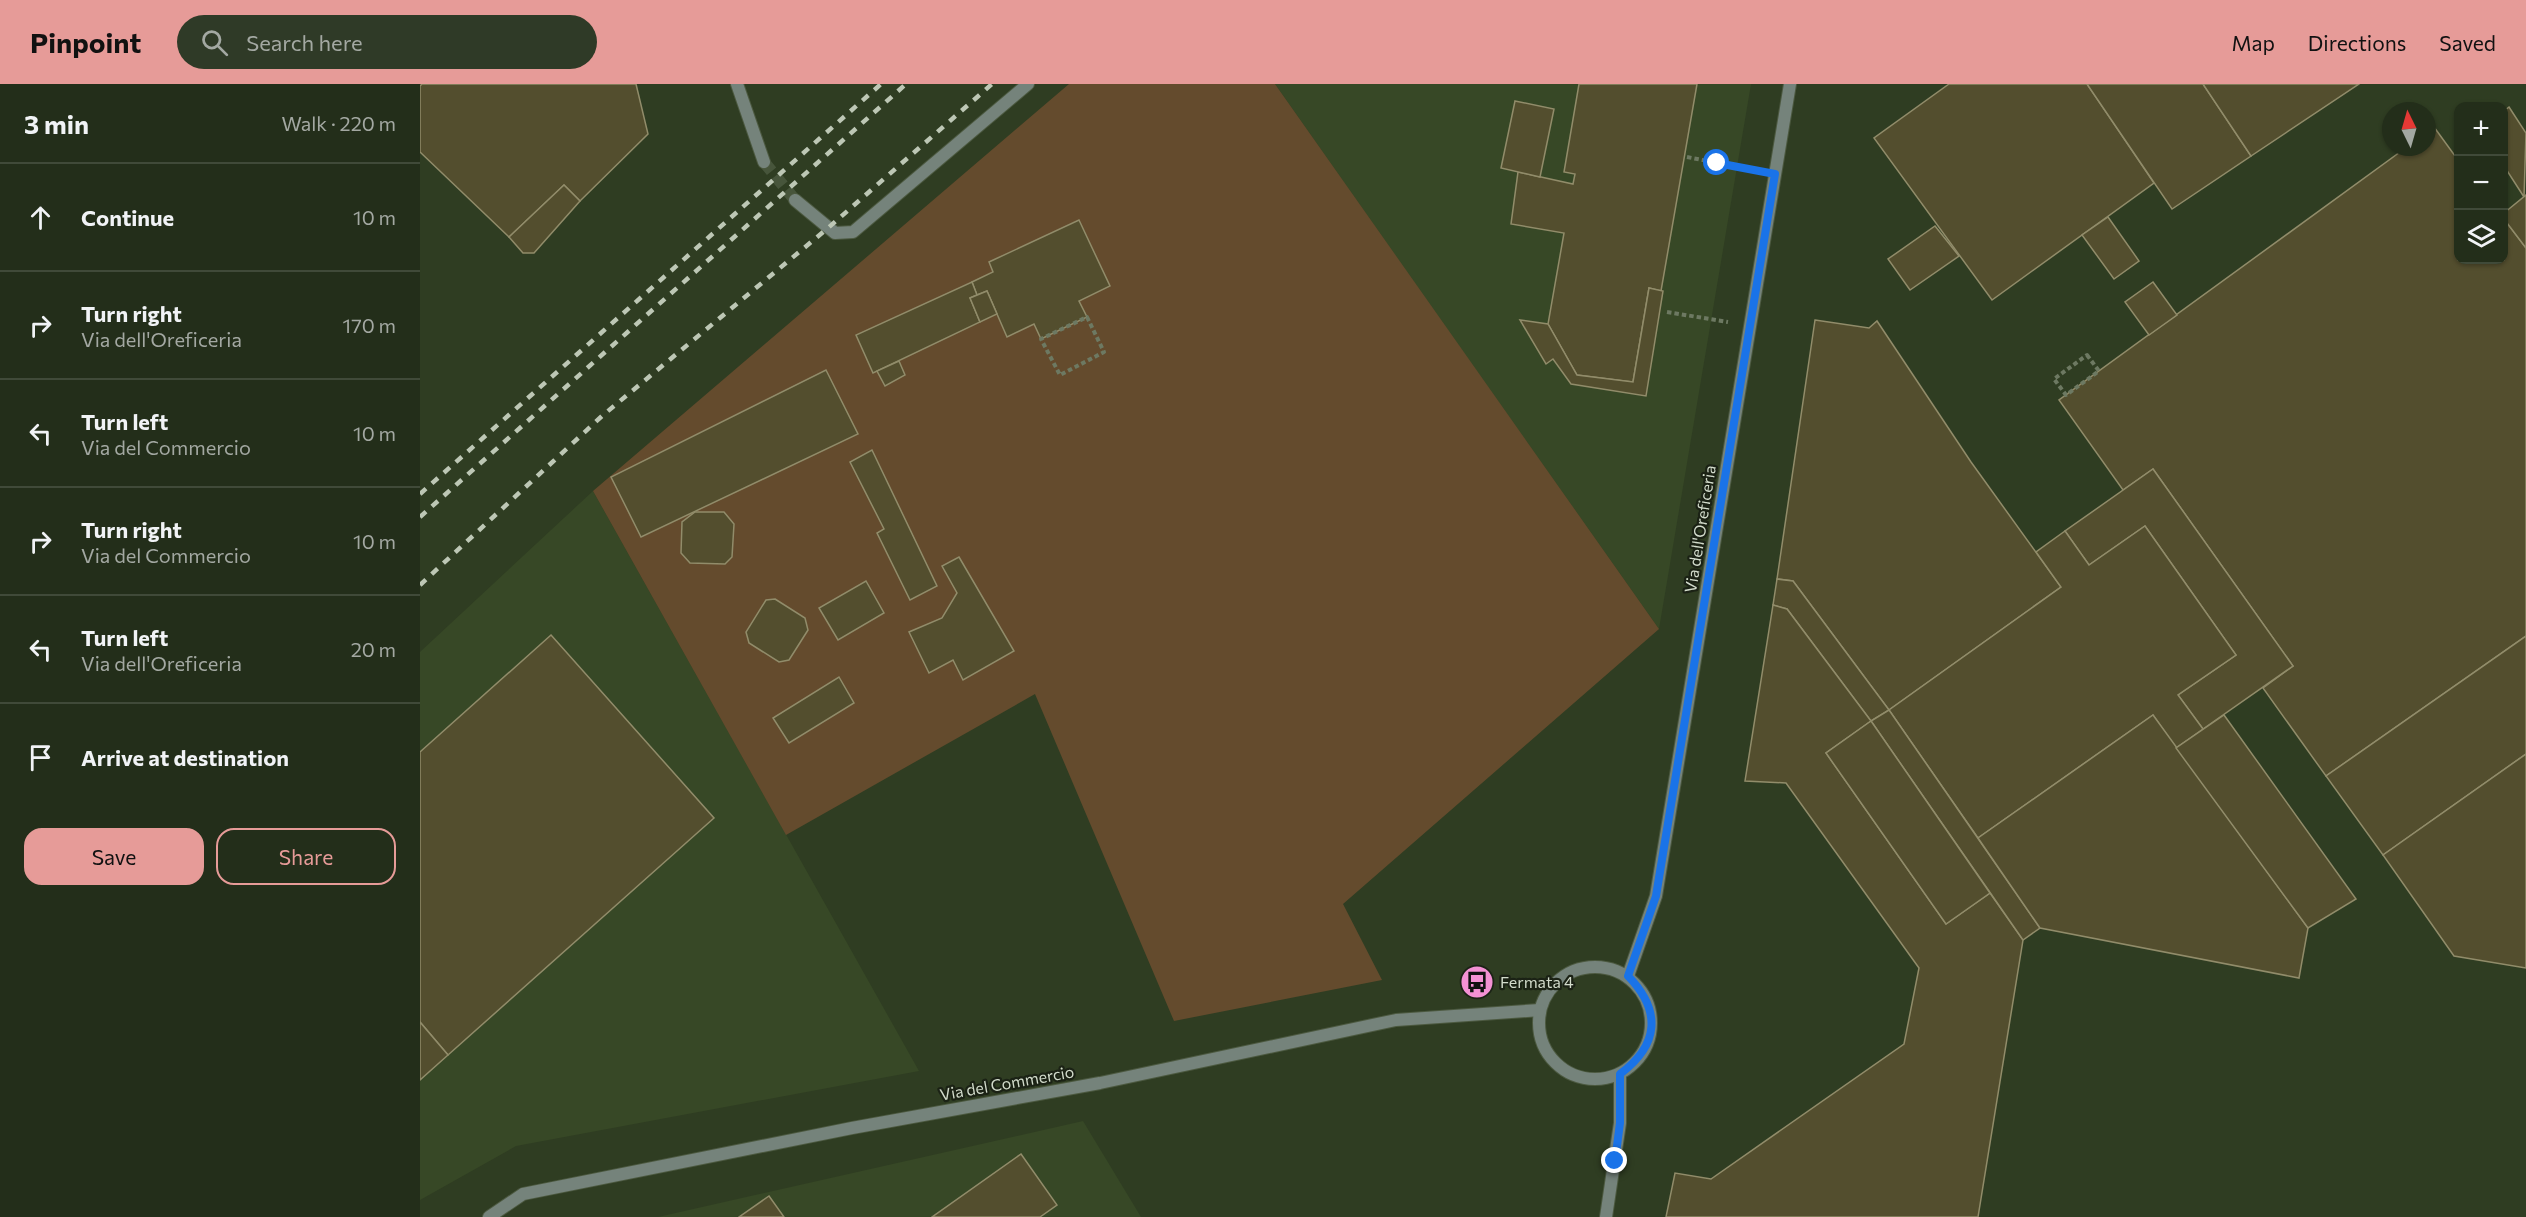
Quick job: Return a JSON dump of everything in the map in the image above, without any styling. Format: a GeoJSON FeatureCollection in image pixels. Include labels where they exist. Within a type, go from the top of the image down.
{"type":"FeatureCollection","features":[{"type":"Feature","properties":{"kind":"street"},"geometry":{"type":"LineString","coordinates":[[737,84],[764,162]]}},
{"type":"Feature","properties":{"kind":"street"},"geometry":{"type":"LineString","coordinates":[[795,200],[835,233],[853,232],[1028,84]]}},
{"type":"Feature","properties":{"kind":"street","name":"Via dell'Oreficeria"},"geometry":{"type":"LineString","coordinates":[[1628,976],[1656,896],[1790,84]]}},
{"type":"Feature","properties":{"kind":"street"},"geometry":{"type":"LineString","coordinates":[[1602,967],[1628,976],[1642,990],[1651,1008],[1652,1028],[1647,1046],[1620,1074],[1602,1079],[1584,1079],[1567,1072],[1553,1061],[1543,1046],[1539,1028],[1540,1010],[1547,993],[1559,979],[1575,969],[1602,967]]}},
{"type":"Feature","properties":{"kind":"street","name":"Via del Commercio"},"geometry":{"type":"LineString","coordinates":[[489,1217],[523,1194],[852,1128],[1100,1083],[1396,1020],[1540,1010]]}},
{"type":"Feature","properties":{"kind":"street"},"geometry":{"type":"LineString","coordinates":[[1606,1217],[1620,1123],[1620,1074]]}},
{"type":"Feature","properties":{"kind":"path"},"geometry":{"type":"LineString","coordinates":[[1687,157],[1775,174]]}},
{"type":"Feature","properties":{"kind":"path"},"geometry":{"type":"LineString","coordinates":[[1667,312],[1750,325]]}},
{"type":"Feature","properties":{"kind":"path"},"geometry":{"type":"LineString","coordinates":[[1087,317],[1104,352],[1060,375],[1041,339],[1087,317]]}},
{"type":"Feature","properties":{"kind":"path"},"geometry":{"type":"LineString","coordinates":[[2088,355],[2099,371],[2066,395],[2054,379],[2088,355]]}},
{"type":"Feature","properties":{"kind":"shaded area"},"geometry":{"type":"Polygon","coordinates":[[[1069,84],[1275,84],[1659,629],[1343,904],[1382,980],[1174,1021],[1035,694],[786,835],[593,491],[1069,84]]]}},
{"type":"Feature","properties":{"kind":"shaded area"},"geometry":{"type":"Polygon","coordinates":[[[1275,84],[1751,84],[1659,629],[1452,336],[1275,84]]]}},
{"type":"Feature","properties":{"kind":"shaded area"},"geometry":{"type":"Polygon","coordinates":[[[593,491],[919,1071],[516,1146],[420,1200],[420,652],[593,491]]]}},
{"type":"Feature","properties":{"kind":"shaded area"},"geometry":{"type":"Polygon","coordinates":[[[1083,1121],[1141,1217],[658,1217],[1083,1121]]]}},
{"type":"Feature","properties":{"kind":"building"},"geometry":{"type":"Polygon","coordinates":[[[422,84],[636,84],[648,134],[580,201],[564,185],[509,237],[420,152],[420,86],[422,84]]]}},
{"type":"Feature","properties":{"kind":"building"},"geometry":{"type":"Polygon","coordinates":[[[1579,84],[1697,84],[1661,291],[1649,288],[1633,382],[1577,375],[1548,324],[1564,233],[1511,224],[1518,172],[1573,184],[1575,174],[1564,172],[1579,84]]]}},
{"type":"Feature","properties":{"kind":"building"},"geometry":{"type":"Polygon","coordinates":[[[1949,84],[2087,84],[2154,183],[1992,300],[1874,138],[1949,84]]]}},
{"type":"Feature","properties":{"kind":"building"},"geometry":{"type":"Polygon","coordinates":[[[2087,84],[2203,84],[2251,156],[2172,209],[2087,84]]]}},
{"type":"Feature","properties":{"kind":"building"},"geometry":{"type":"Polygon","coordinates":[[[2203,84],[2359,84],[2251,156],[2203,84]]]}},
{"type":"Feature","properties":{"kind":"building"},"geometry":{"type":"Polygon","coordinates":[[[1515,101],[1554,109],[1540,177],[1501,168],[1515,101]]]}},
{"type":"Feature","properties":{"kind":"building"},"geometry":{"type":"Polygon","coordinates":[[[2508,108],[2526,133],[2524,197],[2508,172],[2508,108]]]}},
{"type":"Feature","properties":{"kind":"building"},"geometry":{"type":"Polygon","coordinates":[[[2436,130],[2454,154],[2454,264],[2508,264],[2508,224],[2526,248],[2526,636],[2326,776],[2263,688],[2293,666],[2153,469],[2123,490],[2059,400],[2395,156],[2436,156],[2436,130]]]}},
{"type":"Feature","properties":{"kind":"building"},"geometry":{"type":"Polygon","coordinates":[[[564,185],[580,201],[534,253],[523,253],[509,237],[564,185]]]}},
{"type":"Feature","properties":{"kind":"building"},"geometry":{"type":"Polygon","coordinates":[[[2526,195],[2526,248],[2508,224],[2508,210],[2526,195]]]}},
{"type":"Feature","properties":{"kind":"building"},"geometry":{"type":"Polygon","coordinates":[[[2108,217],[2139,261],[2114,279],[2082,235],[2108,217]]]}},
{"type":"Feature","properties":{"kind":"building"},"geometry":{"type":"Polygon","coordinates":[[[1079,220],[1110,286],[1079,301],[1087,317],[1041,339],[1034,324],[1007,337],[987,291],[977,295],[972,282],[993,272],[989,262],[1079,220]]]}},
{"type":"Feature","properties":{"kind":"building"},"geometry":{"type":"Polygon","coordinates":[[[1935,226],[1959,256],[1910,290],[1888,259],[1935,226]]]}},
{"type":"Feature","properties":{"kind":"building"},"geometry":{"type":"Polygon","coordinates":[[[972,282],[977,295],[970,298],[980,322],[873,373],[856,335],[972,282]]]}},
{"type":"Feature","properties":{"kind":"building"},"geometry":{"type":"Polygon","coordinates":[[[2153,282],[2177,315],[2149,335],[2125,302],[2153,282]]]}},
{"type":"Feature","properties":{"kind":"building"},"geometry":{"type":"Polygon","coordinates":[[[1649,288],[1663,291],[1646,396],[1571,384],[1553,359],[1546,364],[1520,320],[1548,324],[1577,375],[1633,382],[1649,288]]]}},
{"type":"Feature","properties":{"kind":"building"},"geometry":{"type":"Polygon","coordinates":[[[987,291],[997,314],[980,322],[970,298],[987,291]]]}},
{"type":"Feature","properties":{"kind":"building"},"geometry":{"type":"Polygon","coordinates":[[[1815,320],[1869,328],[1877,321],[1971,462],[2061,587],[1889,710],[1793,581],[1777,579],[1815,320]]]}},
{"type":"Feature","properties":{"kind":"building"},"geometry":{"type":"Polygon","coordinates":[[[899,361],[905,375],[885,386],[877,371],[899,361]]]}},
{"type":"Feature","properties":{"kind":"building"},"geometry":{"type":"Polygon","coordinates":[[[826,370],[858,434],[641,537],[611,477],[826,370]]]}},
{"type":"Feature","properties":{"kind":"building"},"geometry":{"type":"Polygon","coordinates":[[[872,450],[937,586],[910,600],[877,533],[884,529],[850,462],[872,450]]]}},
{"type":"Feature","properties":{"kind":"building"},"geometry":{"type":"Polygon","coordinates":[[[2153,469],[2293,666],[2203,729],[2178,695],[2236,655],[2145,526],[2089,565],[2065,531],[2153,469]]]}},
{"type":"Feature","properties":{"kind":"building"},"geometry":{"type":"Polygon","coordinates":[[[695,512],[724,512],[734,524],[732,557],[725,564],[690,563],[681,553],[682,522],[695,512]]]}},
{"type":"Feature","properties":{"kind":"building"},"geometry":{"type":"Polygon","coordinates":[[[2145,526],[2236,655],[2178,695],[2203,729],[2176,748],[2153,715],[1978,838],[1889,710],[2061,587],[2036,552],[2065,531],[2089,565],[2145,526]]]}},
{"type":"Feature","properties":{"kind":"building"},"geometry":{"type":"Polygon","coordinates":[[[959,557],[1014,651],[963,680],[953,660],[929,673],[909,632],[942,618],[957,593],[942,566],[959,557]]]}},
{"type":"Feature","properties":{"kind":"building"},"geometry":{"type":"Polygon","coordinates":[[[1777,579],[1793,581],[1889,710],[1871,721],[1787,609],[1773,605],[1777,579]]]}},
{"type":"Feature","properties":{"kind":"building"},"geometry":{"type":"Polygon","coordinates":[[[866,581],[884,613],[838,640],[819,608],[866,581]]]}},
{"type":"Feature","properties":{"kind":"building"},"geometry":{"type":"Polygon","coordinates":[[[775,599],[805,618],[808,630],[789,660],[779,662],[749,643],[746,632],[766,600],[775,599]]]}},
{"type":"Feature","properties":{"kind":"building"},"geometry":{"type":"Polygon","coordinates":[[[1773,605],[1787,609],[1871,721],[1826,753],[1946,924],[1990,893],[2023,940],[1978,1217],[1666,1217],[1675,1173],[1711,1179],[1904,1044],[1919,968],[1786,783],[1745,781],[1773,605]]]}},
{"type":"Feature","properties":{"kind":"building"},"geometry":{"type":"Polygon","coordinates":[[[551,635],[714,818],[448,1055],[420,1022],[420,752],[551,635]]]}},
{"type":"Feature","properties":{"kind":"building"},"geometry":{"type":"Polygon","coordinates":[[[2526,636],[2526,754],[2383,855],[2326,776],[2526,636]]]}},
{"type":"Feature","properties":{"kind":"building"},"geometry":{"type":"Polygon","coordinates":[[[839,677],[854,703],[789,743],[773,718],[839,677]]]}},
{"type":"Feature","properties":{"kind":"building"},"geometry":{"type":"Polygon","coordinates":[[[1889,710],[2040,928],[2023,940],[1871,721],[1889,710]]]}},
{"type":"Feature","properties":{"kind":"building"},"geometry":{"type":"Polygon","coordinates":[[[2153,715],[2308,928],[2299,978],[2040,928],[1978,838],[2153,715]]]}},
{"type":"Feature","properties":{"kind":"building"},"geometry":{"type":"Polygon","coordinates":[[[2224,715],[2356,899],[2308,928],[2176,748],[2224,715]]]}},
{"type":"Feature","properties":{"kind":"building"},"geometry":{"type":"Polygon","coordinates":[[[1871,721],[1990,893],[1946,924],[1826,753],[1871,721]]]}},
{"type":"Feature","properties":{"kind":"building"},"geometry":{"type":"Polygon","coordinates":[[[2526,754],[2526,968],[2454,956],[2383,855],[2526,754]]]}},
{"type":"Feature","properties":{"kind":"building"},"geometry":{"type":"Polygon","coordinates":[[[420,1022],[448,1055],[420,1080],[420,1022]]]}},
{"type":"Feature","properties":{"kind":"building"},"geometry":{"type":"Polygon","coordinates":[[[1021,1154],[1057,1205],[1040,1217],[932,1217],[1021,1154]]]}},
{"type":"Feature","properties":{"kind":"building"},"geometry":{"type":"Polygon","coordinates":[[[769,1196],[784,1217],[739,1217],[769,1196]]]}},
{"type":"Feature","properties":{"kind":"tunnel"},"geometry":{"type":"LineString","coordinates":[[764,162],[795,200]]}},
{"type":"Feature","properties":{"kind":"railway"},"geometry":{"type":"LineString","coordinates":[[420,494],[881,84]]}},
{"type":"Feature","properties":{"kind":"railway"},"geometry":{"type":"LineString","coordinates":[[420,517],[906,84]]}},
{"type":"Feature","properties":{"kind":"railway"},"geometry":{"type":"LineString","coordinates":[[420,585],[602,416],[828,228],[992,84]]}},
{"type":"Feature","properties":{"kind":"place","name":"Fermata 4"},"geometry":{"type":"Point","coordinates":[1477,982]}},
{"type":"Feature","properties":{"kind":"route"},"geometry":{"type":"LineString","coordinates":[[1615,1161],[1620,1123],[1620,1074],[1636,1063],[1647,1046],[1652,1028],[1651,1008],[1642,990],[1628,976],[1656,896],[1775,174],[1717,163]]}}]}
